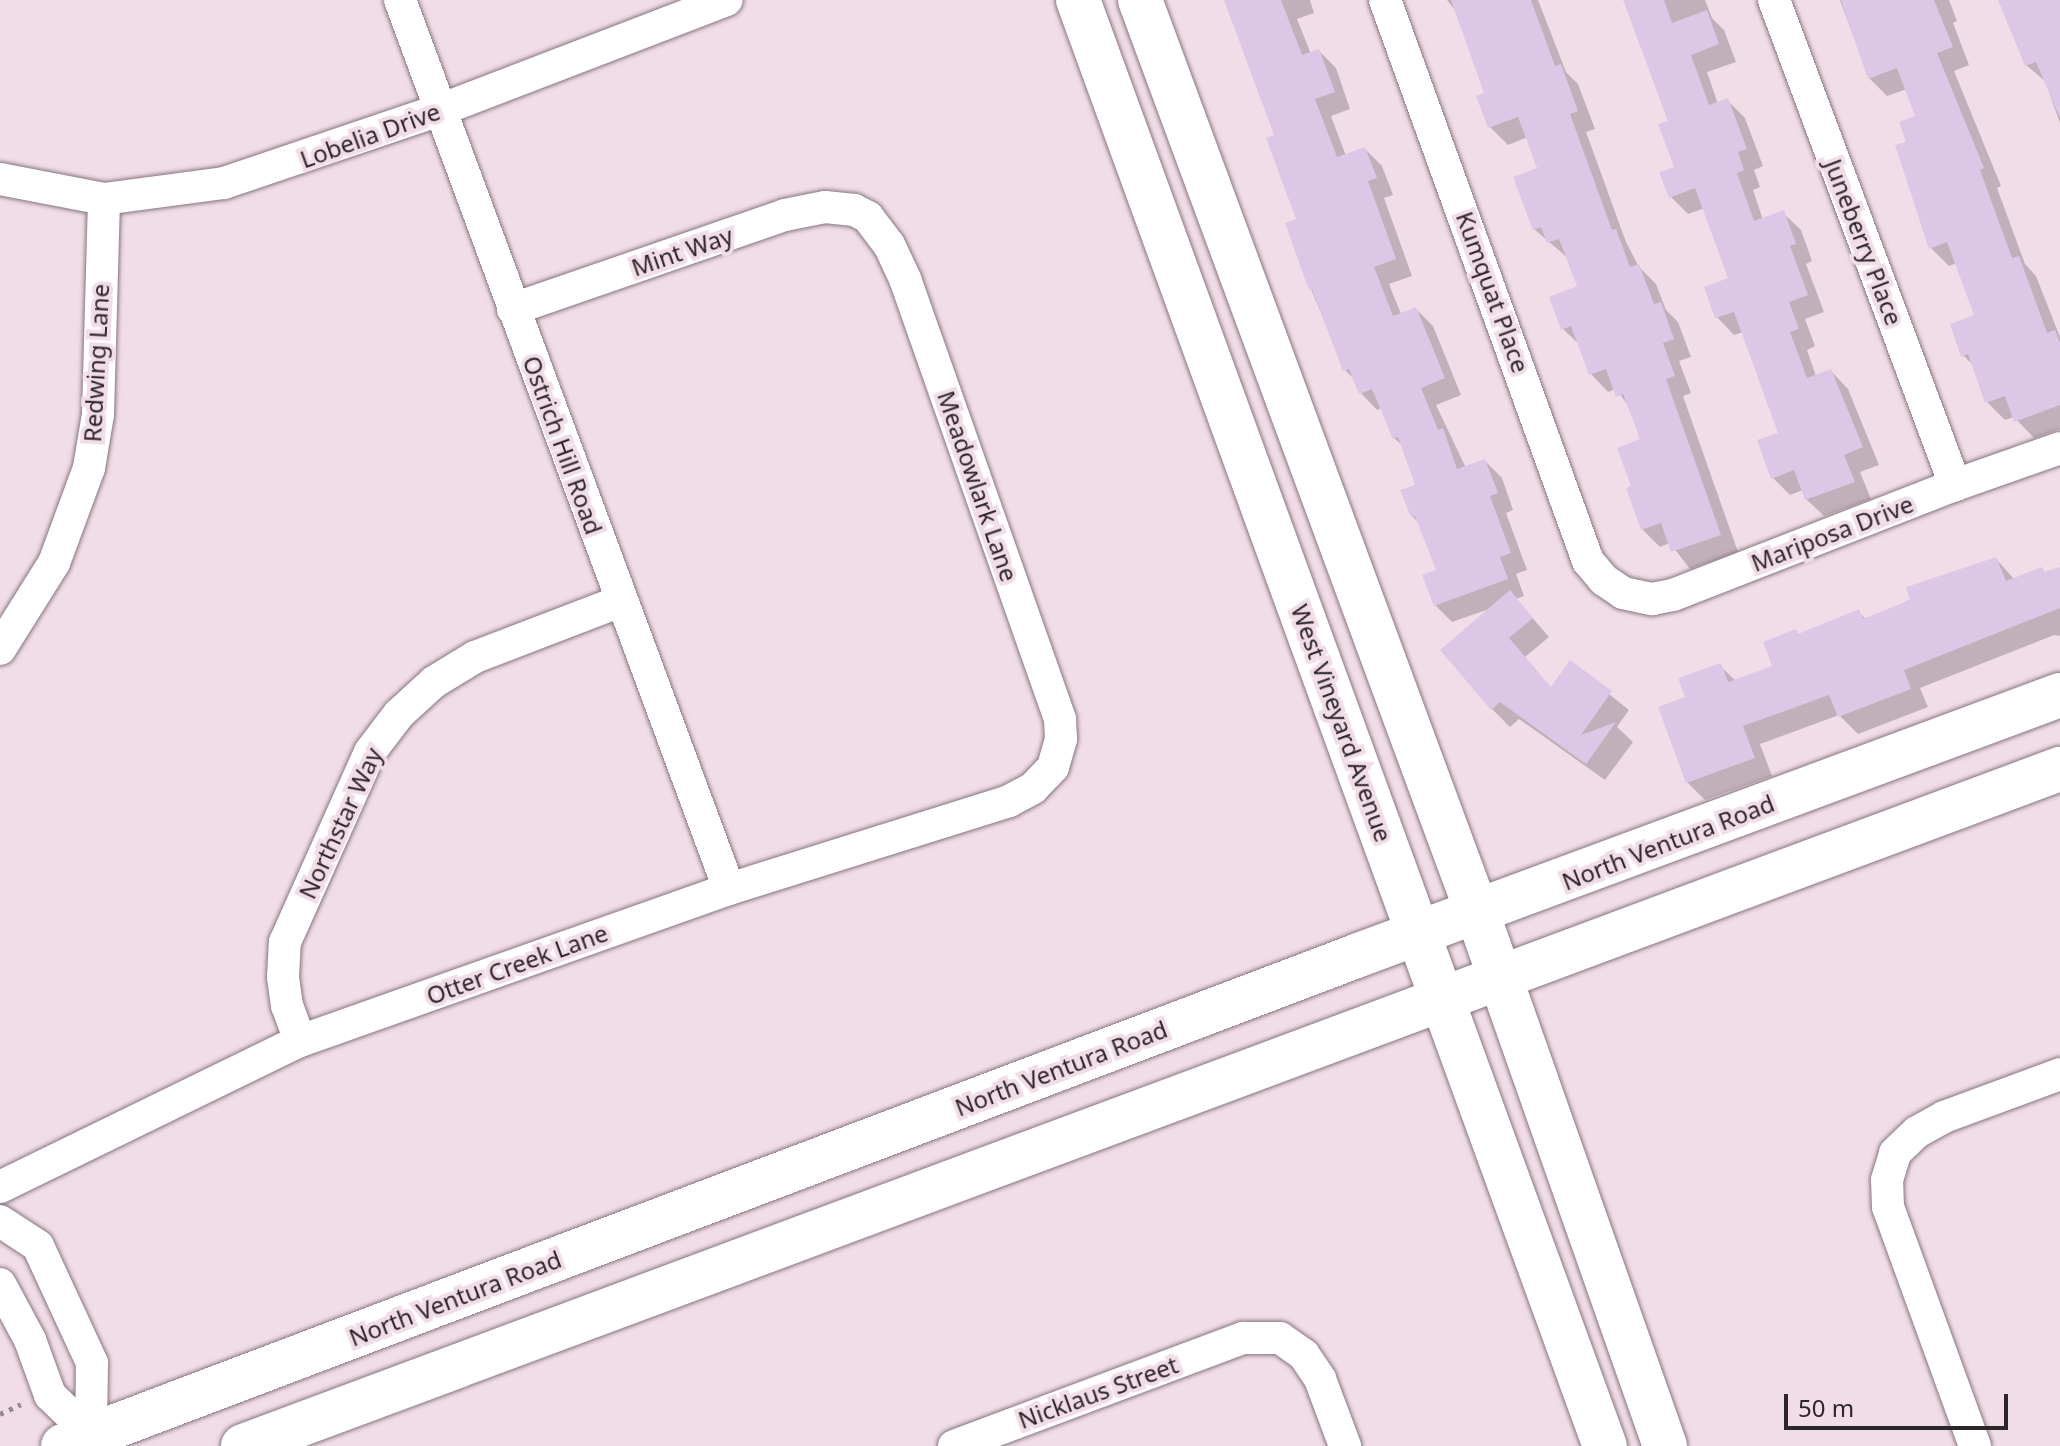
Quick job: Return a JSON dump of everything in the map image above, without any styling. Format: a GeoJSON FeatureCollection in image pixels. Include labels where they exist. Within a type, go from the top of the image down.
{"type":"FeatureCollection","features":[{"type":"Feature","properties":{"kind":"main road","name":"West Vineyard Avenue"},"geometry":{"type":"LineString","coordinates":[[1078,0],[1605,1446]]}},
{"type":"Feature","properties":{"kind":"main road"},"geometry":{"type":"LineString","coordinates":[[1140,0],[1501,978],[1665,1446]]}},
{"type":"Feature","properties":{"kind":"main road","name":"North Ventura Road"},"geometry":{"type":"LineString","coordinates":[[83,1442],[1420,933],[2060,695]]}},
{"type":"Feature","properties":{"kind":"main road"},"geometry":{"type":"LineString","coordinates":[[243,1446],[2060,769]]}},
{"type":"Feature","properties":{"kind":"street","name":"Ostrich Hill Road"},"geometry":{"type":"LineString","coordinates":[[400,0],[729,889]]}},
{"type":"Feature","properties":{"kind":"street","name":"Lobelia Drive"},"geometry":{"type":"LineString","coordinates":[[0,179],[104,199],[224,183],[440,110],[727,0]]}},
{"type":"Feature","properties":{"kind":"street","name":"Kumquat Place"},"geometry":{"type":"LineString","coordinates":[[1385,0],[1588,561],[1604,580]]}},
{"type":"Feature","properties":{"kind":"street","name":"Juneberry Place"},"geometry":{"type":"LineString","coordinates":[[1774,0],[1955,485]]}},
{"type":"Feature","properties":{"kind":"street","name":"Redwing Lane"},"geometry":{"type":"LineString","coordinates":[[0,649],[54,563],[73,520],[89,468],[98,414],[104,199]]}},
{"type":"Feature","properties":{"kind":"street","name":"Mint Way"},"geometry":{"type":"LineString","coordinates":[[513,309],[785,215],[825,207],[854,210]]}},
{"type":"Feature","properties":{"kind":"street","name":"Meadowlark Lane"},"geometry":{"type":"LineString","coordinates":[[854,210],[868,217],[889,245],[906,281],[1060,719],[1061,739],[1053,767],[1045,775]]}},
{"type":"Feature","properties":{"kind":"street","name":"Mariposa Drive"},"geometry":{"type":"LineString","coordinates":[[1604,580],[1623,593],[1652,599],[1673,595],[1955,485],[2060,448]]}},
{"type":"Feature","properties":{"kind":"street","name":"Northstar Way"},"geometry":{"type":"LineString","coordinates":[[300,1041],[287,1006],[283,977],[285,942],[370,752],[399,714],[434,682],[461,665],[621,601]]}},
{"type":"Feature","properties":{"kind":"street","name":"Otter Creek Lane"},"geometry":{"type":"LineString","coordinates":[[0,1187],[300,1041],[729,889],[1009,801],[1033,788],[1045,775]]}},
{"type":"Feature","properties":{"kind":"street"},"geometry":{"type":"LineString","coordinates":[[1975,1446],[1888,1207],[1887,1180],[1895,1153],[1917,1132],[1944,1117],[2060,1074]]}},
{"type":"Feature","properties":{"kind":"street"},"geometry":{"type":"LineString","coordinates":[[0,1221],[38,1246],[92,1363],[83,1442]]}},
{"type":"Feature","properties":{"kind":"street"},"geometry":{"type":"LineString","coordinates":[[0,1284],[30,1340],[50,1395],[83,1442]]}},
{"type":"Feature","properties":{"kind":"street","name":"Nicklaus Street"},"geometry":{"type":"LineString","coordinates":[[954,1446],[1243,1338],[1280,1338],[1304,1355],[1320,1379],[1345,1446]]}},
{"type":"Feature","properties":{"kind":"building"},"geometry":{"type":"Polygon","coordinates":[[[1224,0],[1281,0],[1302,55],[1319,49],[1335,92],[1315,99],[1337,157],[1365,147],[1377,178],[1368,181],[1396,259],[1374,267],[1393,316],[1416,307],[1445,378],[1421,388],[1438,430],[1443,428],[1457,469],[1485,459],[1498,493],[1490,496],[1511,553],[1500,557],[1508,579],[1434,606],[1422,575],[1436,570],[1415,516],[1411,517],[1400,490],[1415,485],[1398,437],[1393,439],[1372,389],[1359,394],[1349,369],[1343,371],[1312,289],[1309,290],[1285,223],[1296,219],[1266,138],[1274,135],[1224,0]]]}},
{"type":"Feature","properties":{"kind":"building"},"geometry":{"type":"Polygon","coordinates":[[[1451,0],[1531,0],[1555,66],[1561,64],[1578,111],[1570,114],[1612,230],[1616,229],[1630,267],[1639,264],[1654,304],[1661,302],[1674,339],[1663,343],[1675,376],[1666,379],[1721,535],[1671,552],[1661,523],[1641,530],[1626,488],[1631,486],[1617,448],[1640,439],[1623,394],[1616,397],[1606,369],[1589,375],[1571,326],[1561,330],[1549,297],[1577,286],[1559,239],[1547,243],[1541,227],[1533,230],[1513,177],[1537,168],[1518,117],[1488,128],[1476,96],[1484,93],[1451,0]]]}},
{"type":"Feature","properties":{"kind":"building"},"geometry":{"type":"Polygon","coordinates":[[[1623,0],[1664,0],[1672,23],[1707,10],[1719,44],[1691,55],[1709,105],[1728,98],[1747,149],[1738,152],[1744,170],[1737,173],[1754,221],[1784,210],[1796,244],[1790,246],[1808,295],[1789,302],[1799,329],[1790,332],[1807,378],[1831,369],[1863,447],[1844,455],[1855,482],[1805,500],[1794,470],[1771,479],[1757,440],[1778,433],[1734,312],[1715,318],[1704,287],[1728,278],[1695,188],[1669,198],[1659,172],[1674,167],[1658,124],[1668,121],[1623,0]]]}},
{"type":"Feature","properties":{"kind":"building"},"geometry":{"type":"Polygon","coordinates":[[[1841,0],[1934,0],[1953,47],[1937,53],[1984,168],[1980,170],[2012,258],[2019,256],[2047,333],[2055,330],[2060,343],[2060,405],[2014,422],[2005,396],[1985,403],[1968,354],[1961,357],[1950,324],[1974,315],[1947,242],[1929,249],[1895,145],[1906,142],[1899,122],[1915,116],[1897,68],[1868,79],[1841,0]]]}},
{"type":"Feature","properties":{"kind":"building"},"geometry":{"type":"Polygon","coordinates":[[[1998,0],[2060,0],[2060,118],[2036,62],[2025,66],[1998,0]]]}},
{"type":"Feature","properties":{"kind":"building"},"geometry":{"type":"Polygon","coordinates":[[[1996,557],[2006,581],[2042,567],[2044,572],[2060,567],[2060,608],[1904,670],[1911,689],[1838,717],[1829,695],[1743,726],[1755,758],[1686,783],[1658,707],[1685,697],[1678,678],[1721,663],[1728,682],[1772,666],[1763,642],[1796,629],[1798,634],[1859,609],[1863,619],[1910,600],[1906,587],[1996,557]]]}},
{"type":"Feature","properties":{"kind":"building"},"geometry":{"type":"Polygon","coordinates":[[[1510,590],[1533,618],[1509,638],[1551,687],[1570,660],[1612,691],[1581,735],[1616,722],[1586,764],[1500,702],[1491,710],[1440,650],[1510,590]]]}}]}
